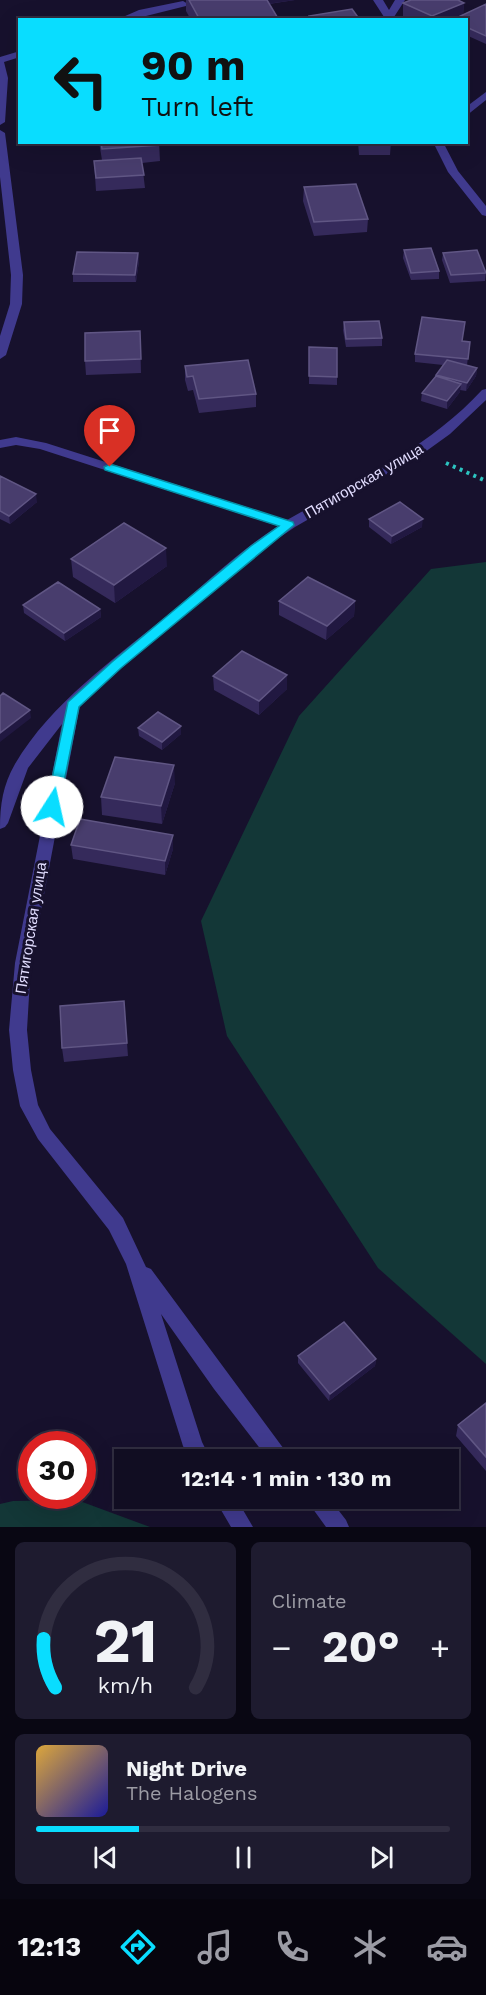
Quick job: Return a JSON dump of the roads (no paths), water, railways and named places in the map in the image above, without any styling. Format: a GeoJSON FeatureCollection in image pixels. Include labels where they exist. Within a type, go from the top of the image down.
{"type":"FeatureCollection","features":[{"type":"Feature","properties":{"kind":"street"},"geometry":{"type":"LineString","coordinates":[[378,0],[390,18],[400,0]]}},
{"type":"Feature","properties":{"kind":"street"},"geometry":{"type":"LineString","coordinates":[[126,18],[142,12],[183,4]]}},
{"type":"Feature","properties":{"kind":"street"},"geometry":{"type":"LineString","coordinates":[[0,122],[3,78],[0,62],[18,55]]}},
{"type":"Feature","properties":{"kind":"street"},"geometry":{"type":"LineString","coordinates":[[468,111],[486,95]]}},
{"type":"Feature","properties":{"kind":"street"},"geometry":{"type":"LineString","coordinates":[[0,133],[17,275],[16,304],[0,354]]}},
{"type":"Feature","properties":{"kind":"street"},"geometry":{"type":"LineString","coordinates":[[439,144],[453,172],[486,213]]}},
{"type":"Feature","properties":{"kind":"street","name":"Пятигорская улица"},"geometry":{"type":"LineString","coordinates":[[0,823],[24,762],[73,705],[117,665],[255,549],[288,525],[414,452],[471,412],[486,393]]}},
{"type":"Feature","properties":{"kind":"street"},"geometry":{"type":"LineString","coordinates":[[0,444],[16,441],[42,446],[288,525]]}},
{"type":"Feature","properties":{"kind":"street","name":"Пятигорская улица"},"geometry":{"type":"LineString","coordinates":[[73,705],[23,963],[18,1030],[29,1106],[44,1134],[73,1174],[116,1224],[135,1263],[195,1449]]}},
{"type":"Feature","properties":{"kind":"street","name":"Пятигорская улица"},"geometry":{"type":"LineString","coordinates":[[135,1263],[221,1382],[273,1449]]}},
{"type":"Feature","properties":{"kind":"street"},"geometry":{"type":"LineString","coordinates":[[231,1509],[243,1527]]}},
{"type":"Feature","properties":{"kind":"street"},"geometry":{"type":"LineString","coordinates":[[324,1509],[339,1527]]}}]}
